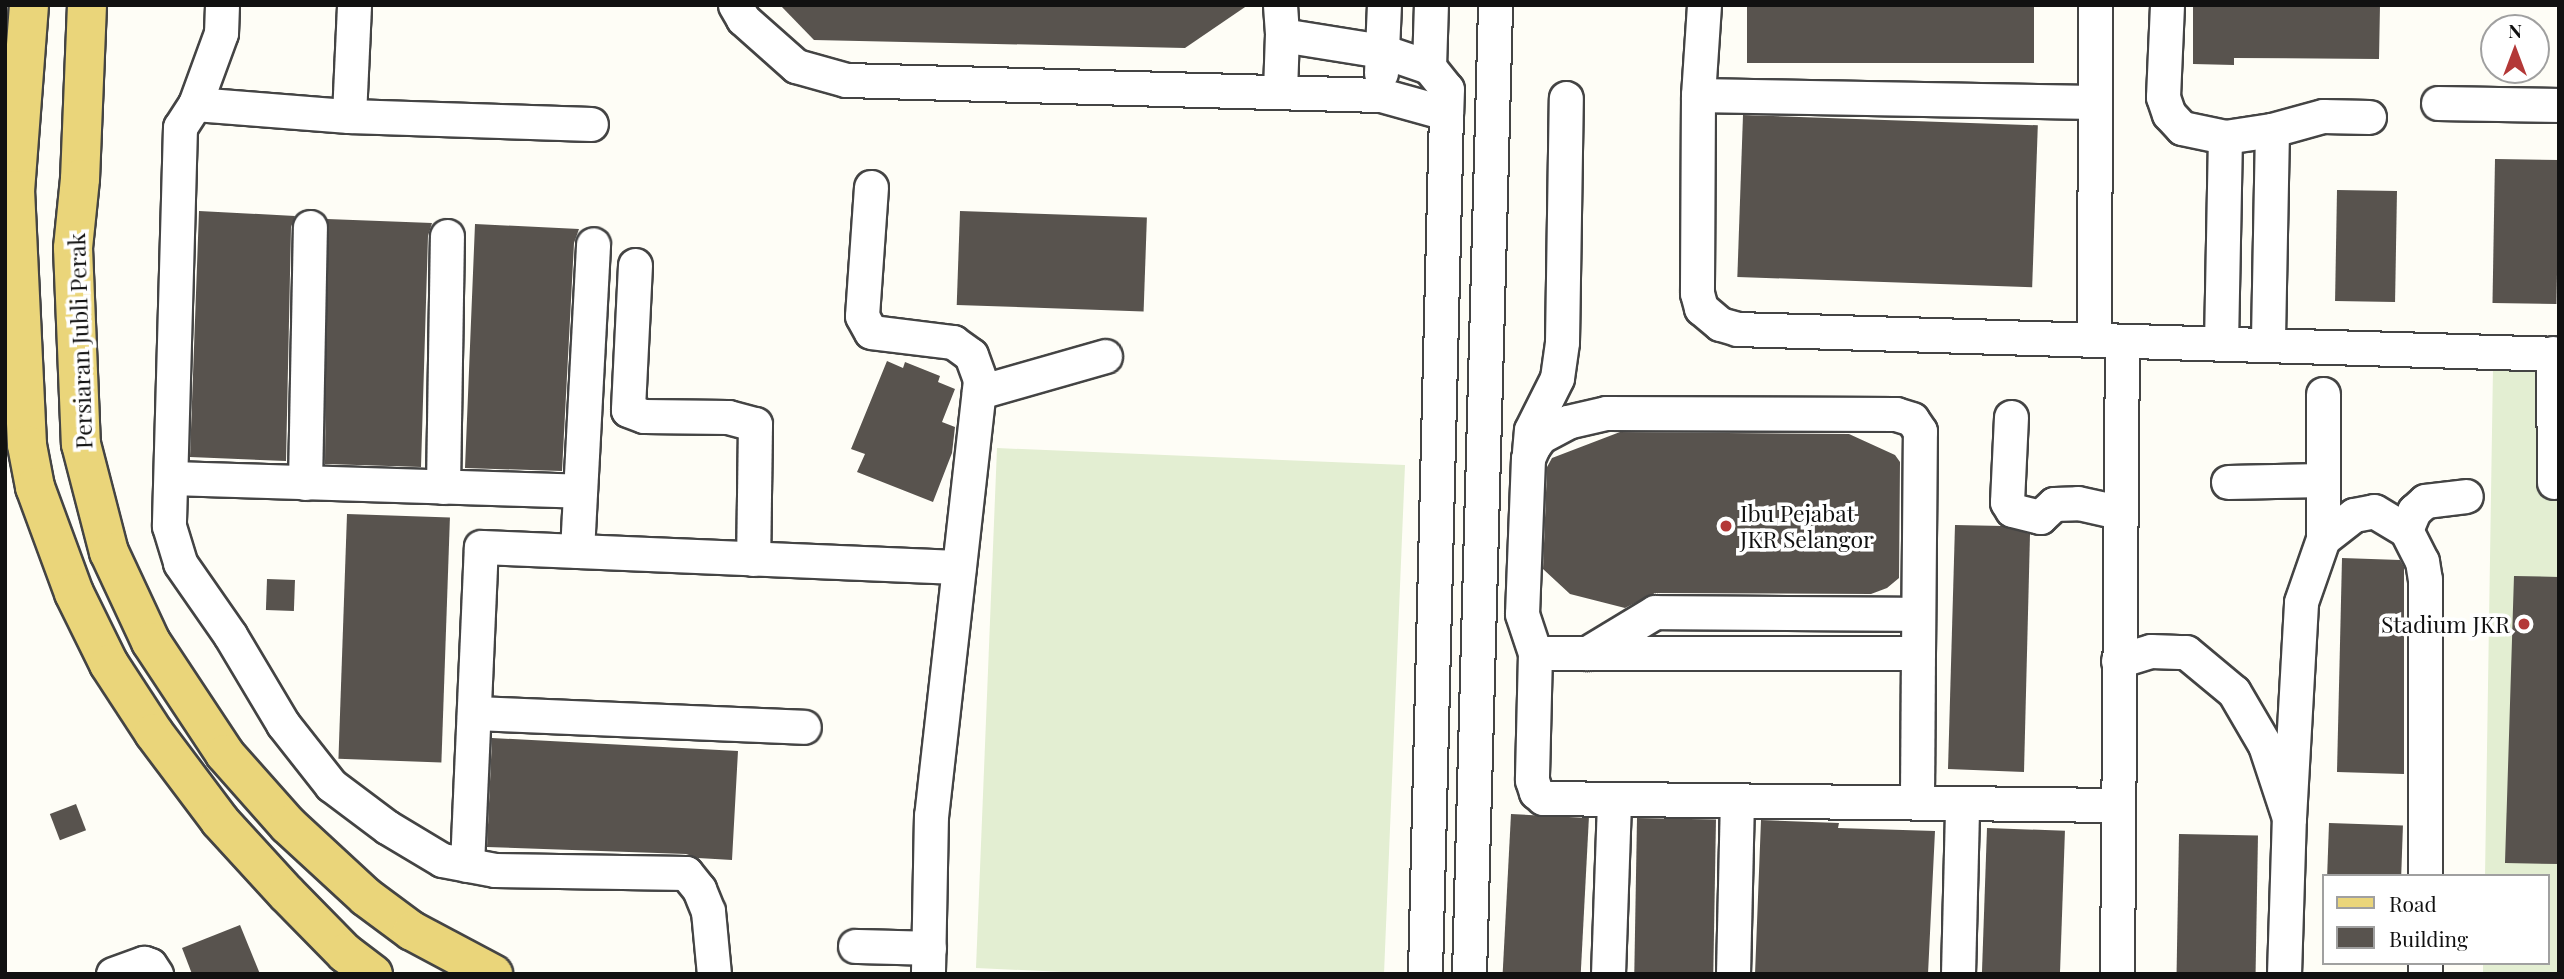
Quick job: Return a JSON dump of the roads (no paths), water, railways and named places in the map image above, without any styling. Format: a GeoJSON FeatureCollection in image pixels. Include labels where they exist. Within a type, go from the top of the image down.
{"type":"FeatureCollection","features":[{"type":"Feature","properties":{"kind":"main road"},"geometry":{"type":"LineString","coordinates":[[29,5],[15,58],[15,190],[19,327],[27,445],[35,486],[74,593],[109,664],[155,733],[220,821],[286,894],[345,953],[371,973]]}},
{"type":"Feature","properties":{"kind":"main road","name":"Persiaran Jubli Perak"},"geometry":{"type":"LineString","coordinates":[[87,5],[80,179],[73,248],[81,444],[109,552],[151,642],[225,754],[288,825],[366,897],[412,931],[493,974]]}},
{"type":"Feature","properties":{"kind":"main road"},"geometry":{"type":"LineString","coordinates":[[19,327],[47,272],[59,258],[73,248]]}},
{"type":"Feature","properties":{"kind":"main road"},"geometry":{"type":"LineString","coordinates":[[412,931],[429,958],[434,974]]}},
{"type":"Feature","properties":{"kind":"street"},"geometry":{"type":"LineString","coordinates":[[222,5],[221,33],[195,104],[180,127],[169,526],[180,563],[230,635],[283,724],[331,785],[387,827],[442,860],[495,870],[686,873],[699,889],[708,911],[714,974]]}},
{"type":"Feature","properties":{"kind":"street"},"geometry":{"type":"LineString","coordinates":[[349,116],[354,5]]}},
{"type":"Feature","properties":{"kind":"street"},"geometry":{"type":"LineString","coordinates":[[735,5],[743,19],[796,65],[846,80],[1381,95],[1446,113]]}},
{"type":"Feature","properties":{"kind":"street"},"geometry":{"type":"LineString","coordinates":[[1381,95],[1384,5]]}},
{"type":"Feature","properties":{"kind":"street"},"geometry":{"type":"LineString","coordinates":[[1429,67],[1431,5]]}},
{"type":"Feature","properties":{"kind":"street"},"geometry":{"type":"LineString","coordinates":[[1469,974],[1494,5]]}},
{"type":"Feature","properties":{"kind":"street"},"geometry":{"type":"LineString","coordinates":[[1704,5],[1698,95],[1697,293],[1701,308],[1720,324],[1737,329],[2556,354],[2554,482]]}},
{"type":"Feature","properties":{"kind":"street"},"geometry":{"type":"LineString","coordinates":[[2095,5],[2092,102],[2119,512],[2117,974]]}},
{"type":"Feature","properties":{"kind":"street"},"geometry":{"type":"LineString","coordinates":[[2167,5],[2164,97],[2169,114],[2182,128],[2225,137],[2272,130],[2323,116],[2369,117]]}},
{"type":"Feature","properties":{"kind":"street"},"geometry":{"type":"LineString","coordinates":[[1280,91],[1281,20],[1429,67],[1447,89],[1425,974]]}},
{"type":"Feature","properties":{"kind":"street"},"geometry":{"type":"LineString","coordinates":[[1698,95],[2092,102]]}},
{"type":"Feature","properties":{"kind":"street"},"geometry":{"type":"LineString","coordinates":[[1566,99],[1562,341],[1557,378],[1531,430],[1528,458],[1522,614],[1535,653],[1532,780],[1536,792],[1543,798],[1614,801],[2118,805]]}},
{"type":"Feature","properties":{"kind":"street"},"geometry":{"type":"LineString","coordinates":[[2438,103],[2559,105]]}},
{"type":"Feature","properties":{"kind":"street"},"geometry":{"type":"LineString","coordinates":[[195,104],[349,116],[591,124]]}},
{"type":"Feature","properties":{"kind":"street"},"geometry":{"type":"LineString","coordinates":[[2268,345],[2272,130]]}},
{"type":"Feature","properties":{"kind":"street"},"geometry":{"type":"LineString","coordinates":[[2221,344],[2225,137]]}},
{"type":"Feature","properties":{"kind":"street"},"geometry":{"type":"LineString","coordinates":[[855,946],[929,961],[931,815],[981,380],[971,355],[953,342],[871,332],[862,316],[871,187]]}},
{"type":"Feature","properties":{"kind":"street"},"geometry":{"type":"LineString","coordinates":[[5,219],[17,258]]}},
{"type":"Feature","properties":{"kind":"street"},"geometry":{"type":"LineString","coordinates":[[305,483],[310,227]]}},
{"type":"Feature","properties":{"kind":"street"},"geometry":{"type":"LineString","coordinates":[[443,487],[447,236]]}},
{"type":"Feature","properties":{"kind":"street"},"geometry":{"type":"LineString","coordinates":[[577,551],[593,244]]}},
{"type":"Feature","properties":{"kind":"street"},"geometry":{"type":"LineString","coordinates":[[635,265],[628,410],[645,416],[728,417],[755,424],[753,559]]}},
{"type":"Feature","properties":{"kind":"street"},"geometry":{"type":"LineString","coordinates":[[979,392],[1105,356]]}},
{"type":"Feature","properties":{"kind":"street"},"geometry":{"type":"LineString","coordinates":[[2284,974],[2289,818],[2301,602],[2323,539],[2323,394]]}},
{"type":"Feature","properties":{"kind":"street"},"geometry":{"type":"LineString","coordinates":[[1528,458],[1540,437],[1568,422],[1606,413],[1896,414],[1912,419],[1920,431],[1917,803]]}},
{"type":"Feature","properties":{"kind":"street"},"geometry":{"type":"LineString","coordinates":[[2011,417],[2007,502],[2012,510],[2040,517],[2054,504],[2078,503],[2119,512]]}},
{"type":"Feature","properties":{"kind":"street"},"geometry":{"type":"LineString","coordinates":[[172,478],[580,491]]}},
{"type":"Feature","properties":{"kind":"street"},"geometry":{"type":"LineString","coordinates":[[2228,482],[2322,480]]}},
{"type":"Feature","properties":{"kind":"street"},"geometry":{"type":"LineString","coordinates":[[2406,530],[2414,511],[2425,501],[2466,496]]}},
{"type":"Feature","properties":{"kind":"street"},"geometry":{"type":"LineString","coordinates":[[2323,539],[2354,515],[2374,511],[2406,530],[2422,561],[2426,579],[2425,874]]}},
{"type":"Feature","properties":{"kind":"street"},"geometry":{"type":"LineString","coordinates":[[467,865],[481,547],[959,568]]}},
{"type":"Feature","properties":{"kind":"street"},"geometry":{"type":"LineString","coordinates":[[1587,653],[1654,612],[1918,614]]}},
{"type":"Feature","properties":{"kind":"street"},"geometry":{"type":"LineString","coordinates":[[2118,661],[2151,651],[2186,652],[2234,692],[2265,746],[2289,818]]}},
{"type":"Feature","properties":{"kind":"street"},"geometry":{"type":"LineString","coordinates":[[1535,653],[1918,653]]}},
{"type":"Feature","properties":{"kind":"street"},"geometry":{"type":"LineString","coordinates":[[474,713],[804,727]]}},
{"type":"Feature","properties":{"kind":"street"},"geometry":{"type":"LineString","coordinates":[[1608,974],[1614,801]]}},
{"type":"Feature","properties":{"kind":"street"},"geometry":{"type":"LineString","coordinates":[[1733,974],[1737,803]]}},
{"type":"Feature","properties":{"kind":"street"},"geometry":{"type":"LineString","coordinates":[[1958,974],[1962,804]]}},
{"type":"Feature","properties":{"kind":"street"},"geometry":{"type":"LineString","coordinates":[[113,974],[144,963],[150,965],[156,974]]}},
{"type":"Feature","properties":{"kind":"place","name":"Ibu Pejabat JKR Selangor"},"geometry":{"type":"Point","coordinates":[1726,526]}},
{"type":"Feature","properties":{"kind":"place","name":"Stadium JKR"},"geometry":{"type":"Point","coordinates":[2524,624]}}]}
